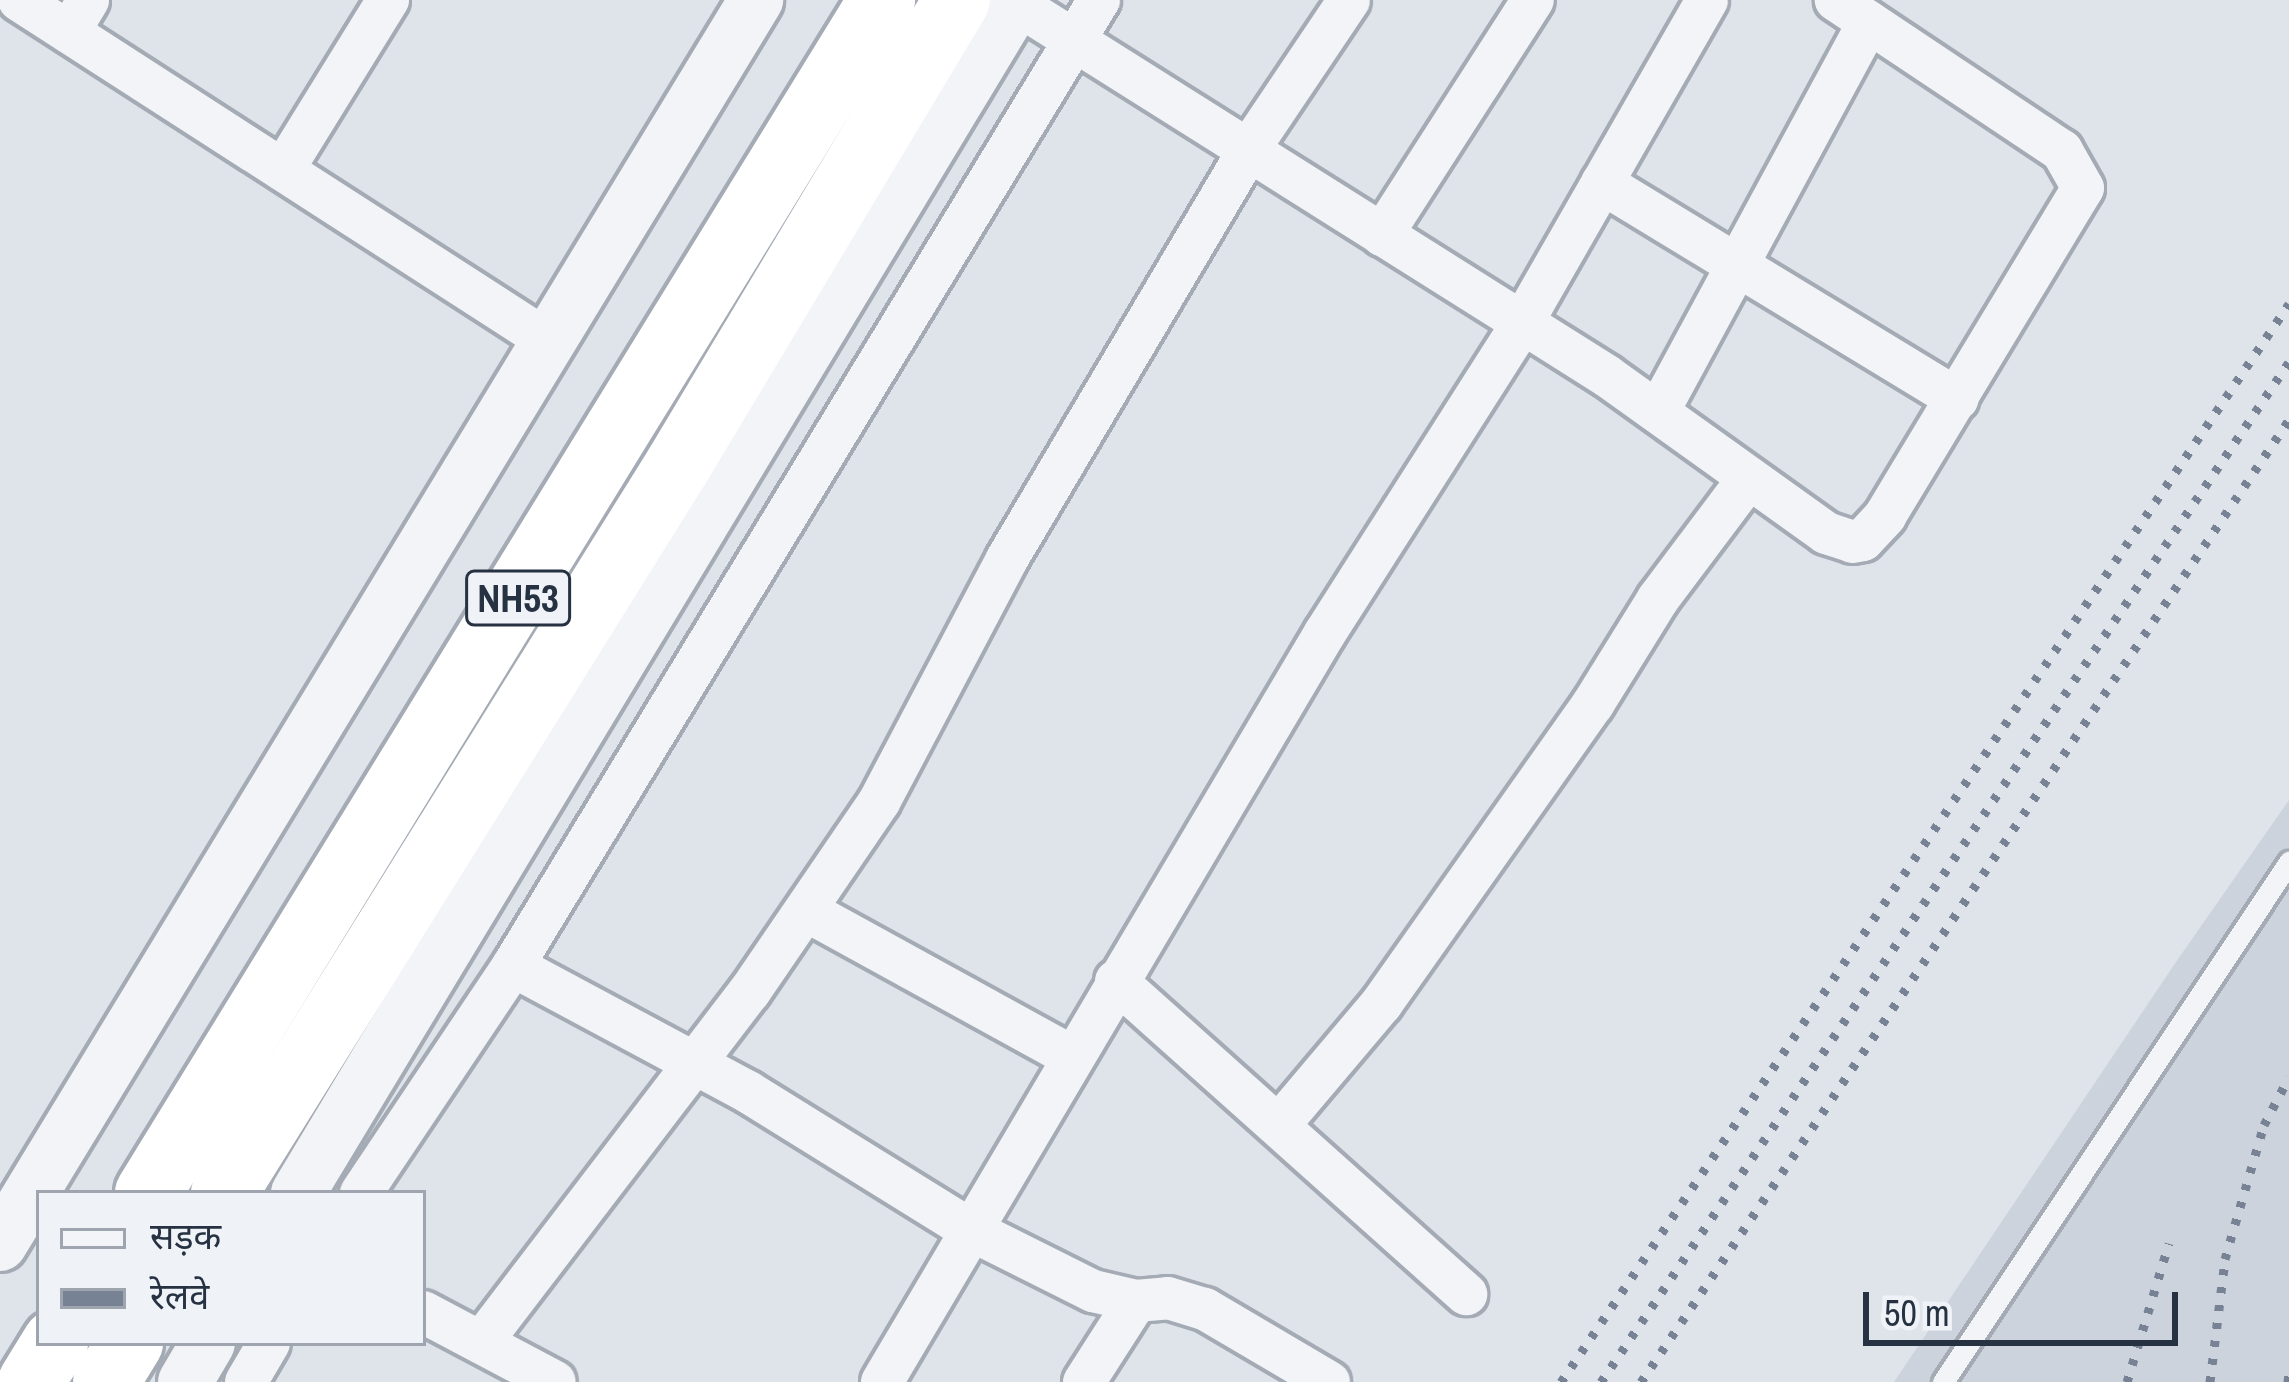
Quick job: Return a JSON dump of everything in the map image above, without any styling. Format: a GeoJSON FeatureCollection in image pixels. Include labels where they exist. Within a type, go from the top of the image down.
{"type":"FeatureCollection","features":[{"type":"Feature","properties":{"kind":"highway","name":"NH53"},"geometry":{"type":"LineString","coordinates":[[150,1190],[882,0]]}},
{"type":"Feature","properties":{"kind":"highway","name":"NH53"},"geometry":{"type":"LineString","coordinates":[[226,1190],[678,465],[996,1]]}},
{"type":"Feature","properties":{"kind":"highway"},"geometry":{"type":"LineString","coordinates":[[31,1382],[53,1346]]}},
{"type":"Feature","properties":{"kind":"highway"},"geometry":{"type":"LineString","coordinates":[[106,1382],[128,1346]]}},
{"type":"Feature","properties":{"kind":"street"},"geometry":{"type":"LineString","coordinates":[[19,0],[78,16],[283,170],[545,339]]}},
{"type":"Feature","properties":{"kind":"street"},"geometry":{"type":"LineString","coordinates":[[283,170],[388,0]]}},
{"type":"Feature","properties":{"kind":"street"},"geometry":{"type":"LineString","coordinates":[[0,1244],[545,339],[756,0]]}},
{"type":"Feature","properties":{"kind":"street"},"geometry":{"type":"LineString","coordinates":[[363,1190],[513,966],[1099,0]]}},
{"type":"Feature","properties":{"kind":"street"},"geometry":{"type":"LineString","coordinates":[[483,1340],[807,911],[879,802],[1007,560],[1250,149],[1349,0]]}},
{"type":"Feature","properties":{"kind":"street"},"geometry":{"type":"LineString","coordinates":[[1382,235],[1534,0]]}},
{"type":"Feature","properties":{"kind":"street"},"geometry":{"type":"LineString","coordinates":[[882,1382],[1337,614],[1521,325],[1707,0]]}},
{"type":"Feature","properties":{"kind":"street"},"geometry":{"type":"LineString","coordinates":[[300,1190],[996,1],[1075,40],[1250,149],[1658,412],[1826,533],[1863,540],[1885,516],[2083,188],[2062,151],[1853,11],[1738,265],[1658,412]]}},
{"type":"Feature","properties":{"kind":"street"},"geometry":{"type":"LineString","coordinates":[[1603,183],[1957,399]]}},
{"type":"Feature","properties":{"kind":"street"},"geometry":{"type":"LineString","coordinates":[[1279,1125],[1382,1003],[1580,723],[1658,599],[1749,478]]}},
{"type":"Feature","properties":{"kind":"street"},"geometry":{"type":"LineString","coordinates":[[807,911],[1071,1056]]}},
{"type":"Feature","properties":{"kind":"street"},"geometry":{"type":"LineString","coordinates":[[513,966],[748,1092],[969,1229],[1093,1292],[1136,1301],[1168,1298],[1205,1309],[1329,1382]]}},
{"type":"Feature","properties":{"kind":"street"},"geometry":{"type":"LineString","coordinates":[[1116,981],[1466,1294]]}},
{"type":"Feature","properties":{"kind":"street"},"geometry":{"type":"LineString","coordinates":[[1084,1382],[1136,1301]]}},
{"type":"Feature","properties":{"kind":"street"},"geometry":{"type":"LineString","coordinates":[[426,1313],[555,1382]]}},
{"type":"Feature","properties":{"kind":"street"},"geometry":{"type":"LineString","coordinates":[[185,1382],[206,1346]]}},
{"type":"Feature","properties":{"kind":"street"},"geometry":{"type":"LineString","coordinates":[[246,1382],[266,1346]]}},
{"type":"Feature","properties":{"kind":"lane"},"geometry":{"type":"LineString","coordinates":[[1943,1382],[2289,862]]}},
{"type":"Feature","properties":{"kind":"shaded area"},"geometry":{"type":"Polygon","coordinates":[[[2289,800],[2289,1382],[1894,1382],[2176,962],[2289,800]]]}},
{"type":"Feature","properties":{"kind":"railway"},"geometry":{"type":"LineString","coordinates":[[1561,1382],[2289,304]]}},
{"type":"Feature","properties":{"kind":"railway"},"geometry":{"type":"LineString","coordinates":[[1601,1382],[2289,362]]}},
{"type":"Feature","properties":{"kind":"railway"},"geometry":{"type":"LineString","coordinates":[[1641,1382],[2289,420]]}},
{"type":"Feature","properties":{"kind":"railway"},"geometry":{"type":"LineString","coordinates":[[2210,1382],[2225,1259],[2264,1125],[2289,1077]]}},
{"type":"Feature","properties":{"kind":"railway"},"geometry":{"type":"LineString","coordinates":[[2127,1382],[2169,1243]]}},
{"type":"Feature","properties":{"kind":"railway"},"geometry":{"type":"LineString","coordinates":[[2288,1382],[2289,1373]]}}]}
